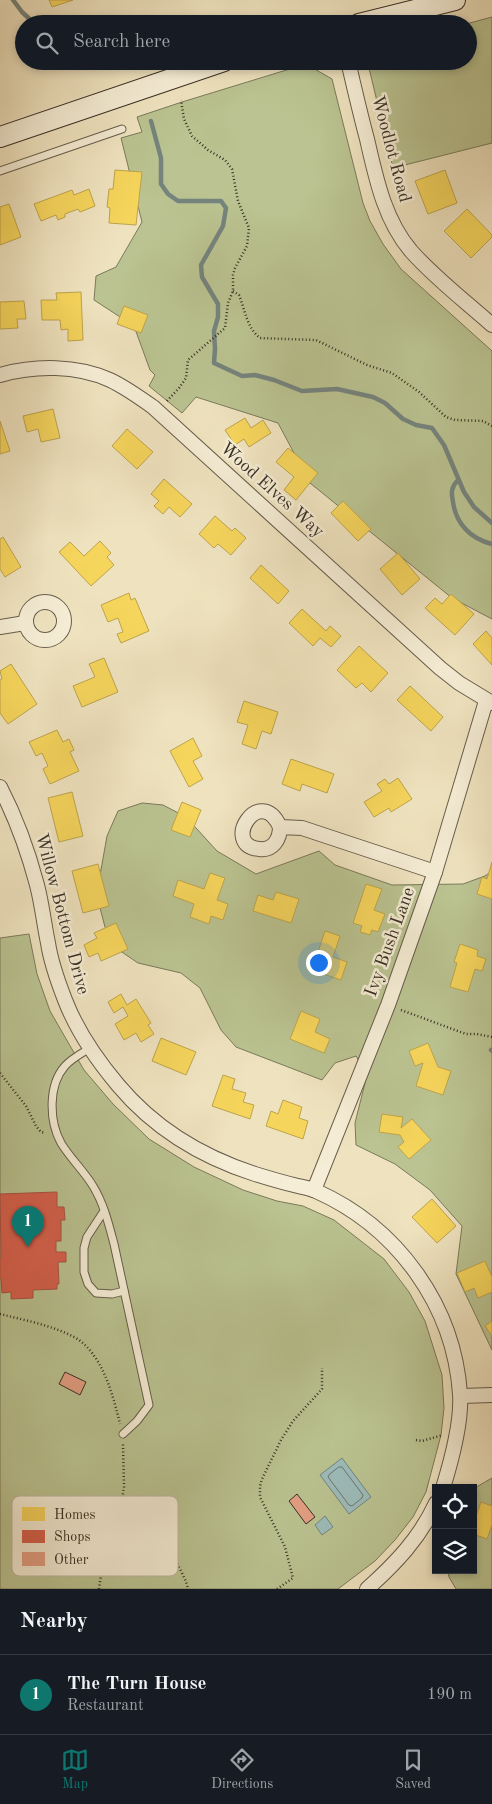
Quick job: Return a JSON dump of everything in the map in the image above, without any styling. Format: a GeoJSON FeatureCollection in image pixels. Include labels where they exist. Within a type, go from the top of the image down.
{"type":"FeatureCollection","features":[{"type":"Feature","properties":{"kind":"main road"},"geometry":{"type":"LineString","coordinates":[[395,15],[455,0]]}},
{"type":"Feature","properties":{"kind":"main road"},"geometry":{"type":"LineString","coordinates":[[0,137],[197,70]]}},
{"type":"Feature","properties":{"kind":"street","name":"Woodlot Road"},"geometry":{"type":"LineString","coordinates":[[350,70],[374,171],[385,206],[396,230],[410,250],[428,269],[492,325]]}},
{"type":"Feature","properties":{"kind":"street","name":"Wood Elves Way"},"geometry":{"type":"LineString","coordinates":[[0,375],[53,368],[92,374],[109,380],[157,410],[440,668],[489,702]]}},
{"type":"Feature","properties":{"kind":"street"},"geometry":{"type":"LineString","coordinates":[[0,627],[25,623]]}},
{"type":"Feature","properties":{"kind":"street","name":"Ivy Bush Lane"},"geometry":{"type":"LineString","coordinates":[[314,1190],[388,1005],[435,872],[489,702]]}},
{"type":"Feature","properties":{"kind":"street","name":"Willow Bottom Drive"},"geometry":{"type":"LineString","coordinates":[[0,786],[17,822],[37,884],[48,946],[56,976],[76,1024],[90,1048],[120,1088],[157,1124],[220,1162],[314,1190],[364,1218],[403,1255],[433,1298],[445,1326],[458,1373],[461,1396],[452,1457],[444,1484]]}},
{"type":"Feature","properties":{"kind":"street"},"geometry":{"type":"LineString","coordinates":[[280,827],[302,828],[435,872]]}},
{"type":"Feature","properties":{"kind":"street"},"geometry":{"type":"LineString","coordinates":[[461,1396],[492,1395]]}},
{"type":"Feature","properties":{"kind":"street"},"geometry":{"type":"LineString","coordinates":[[366,1589],[388,1570],[411,1545],[432,1512]]}},
{"type":"Feature","properties":{"kind":"lane"},"geometry":{"type":"LineString","coordinates":[[0,171],[122,129]]}},
{"type":"Feature","properties":{"kind":"lane"},"geometry":{"type":"LineString","coordinates":[[90,1048],[66,1065],[55,1085],[53,1109],[57,1134],[62,1144],[95,1188],[104,1212],[114,1244],[149,1406],[137,1421],[122,1434]]}},
{"type":"Feature","properties":{"kind":"lane"},"geometry":{"type":"LineString","coordinates":[[104,1212],[87,1237],[84,1248],[84,1272],[88,1284],[96,1293],[112,1294],[124,1292]]}},
{"type":"Feature","properties":{"kind":"path"},"geometry":{"type":"LineString","coordinates":[[157,410],[179,388],[186,378],[188,360],[223,331],[227,322],[228,303],[233,291],[235,268],[249,238],[249,228],[238,201],[234,174],[230,164],[208,150],[192,136],[184,119],[182,100]]}},
{"type":"Feature","properties":{"kind":"path"},"geometry":{"type":"LineString","coordinates":[[233,291],[240,295],[250,326],[260,338],[316,340],[367,365],[392,373],[419,392],[446,417],[455,420],[483,421],[492,426]]}},
{"type":"Feature","properties":{"kind":"path"},"geometry":{"type":"LineString","coordinates":[[388,1005],[466,1034],[477,1034],[492,1038]]}},
{"type":"Feature","properties":{"kind":"path"},"geometry":{"type":"LineString","coordinates":[[0,1073],[26,1106],[41,1132],[57,1134]]}},
{"type":"Feature","properties":{"kind":"path"},"geometry":{"type":"LineString","coordinates":[[0,1314],[75,1338],[89,1351],[103,1371],[115,1404],[122,1434],[123,1496]]}},
{"type":"Feature","properties":{"kind":"path"},"geometry":{"type":"LineString","coordinates":[[277,1589],[292,1578],[285,1547],[260,1497],[262,1479],[289,1427],[322,1389],[322,1368]]}},
{"type":"Feature","properties":{"kind":"path"},"geometry":{"type":"LineString","coordinates":[[416,1440],[422,1441],[443,1435],[456,1436]]}},
{"type":"Feature","properties":{"kind":"path"},"geometry":{"type":"LineString","coordinates":[[178,1564],[188,1589]]}},
{"type":"Feature","properties":{"kind":"path"},"geometry":{"type":"LineString","coordinates":[[99,1589],[101,1576]]}},
{"type":"Feature","properties":{"kind":"green space"},"geometry":{"type":"Polygon","coordinates":[[[492,17],[492,143],[393,168],[369,70],[477,70],[477,21],[492,17]]]}},
{"type":"Feature","properties":{"kind":"green space"},"geometry":{"type":"Polygon","coordinates":[[[286,70],[316,70],[332,79],[363,203],[370,221],[383,244],[401,269],[492,351],[492,619],[452,598],[310,483],[278,423],[196,397],[182,413],[149,386],[155,375],[150,370],[134,326],[94,300],[96,276],[116,267],[142,222],[121,138],[142,132],[137,117],[286,70]]]}},
{"type":"Feature","properties":{"kind":"green space"},"geometry":{"type":"Polygon","coordinates":[[[142,803],[163,805],[186,817],[217,851],[256,874],[319,851],[335,865],[392,885],[463,884],[485,876],[492,871],[492,1350],[456,1274],[462,1226],[430,1190],[395,1164],[356,1145],[355,1123],[367,1075],[356,1056],[335,1063],[322,1080],[236,1047],[221,1030],[200,988],[181,973],[138,963],[116,948],[105,927],[99,904],[99,881],[107,836],[118,811],[142,803]]]}},
{"type":"Feature","properties":{"kind":"green space"},"geometry":{"type":"Polygon","coordinates":[[[29,934],[37,974],[50,1011],[84,1070],[113,1104],[149,1139],[194,1167],[243,1190],[277,1201],[303,1206],[334,1220],[384,1259],[409,1292],[425,1321],[442,1375],[444,1408],[441,1435],[426,1492],[413,1517],[395,1540],[375,1561],[338,1589],[0,1589],[0,938],[29,934]]]}},
{"type":"Feature","properties":{"kind":"green space"},"geometry":{"type":"Polygon","coordinates":[[[492,1478],[492,1589],[456,1589],[449,1574],[477,1574],[477,1487],[492,1478]]]}},
{"type":"Feature","properties":{"kind":"water"},"geometry":{"type":"Polygon","coordinates":[[[342,1458],[371,1497],[349,1514],[320,1475],[342,1458]]]}},
{"type":"Feature","properties":{"kind":"water"},"geometry":{"type":"Polygon","coordinates":[[[325,1516],[333,1527],[322,1535],[315,1525],[325,1516]]]}},
{"type":"Feature","properties":{"kind":"building: Homes"},"geometry":{"type":"Polygon","coordinates":[[[49,0],[73,0],[52,7],[49,0]]]}},
{"type":"Feature","properties":{"kind":"building: Homes"},"geometry":{"type":"Polygon","coordinates":[[[115,170],[142,172],[136,225],[109,223],[110,208],[107,207],[109,189],[113,189],[115,170]]]}},
{"type":"Feature","properties":{"kind":"building: Homes"},"geometry":{"type":"Polygon","coordinates":[[[445,170],[457,203],[428,214],[415,181],[445,170]]]}},
{"type":"Feature","properties":{"kind":"building: Homes"},"geometry":{"type":"Polygon","coordinates":[[[89,189],[95,206],[80,212],[78,209],[65,214],[65,217],[58,220],[56,215],[41,221],[34,204],[72,190],[74,195],[89,189]]]}},
{"type":"Feature","properties":{"kind":"building: Homes"},"geometry":{"type":"Polygon","coordinates":[[[9,204],[21,237],[0,245],[0,207],[9,204]]]}},
{"type":"Feature","properties":{"kind":"building: Homes"},"geometry":{"type":"Polygon","coordinates":[[[467,209],[492,235],[471,258],[444,231],[467,209]]]}},
{"type":"Feature","properties":{"kind":"building: Homes"},"geometry":{"type":"Polygon","coordinates":[[[81,292],[83,340],[68,341],[68,329],[61,330],[60,320],[42,320],[41,300],[57,300],[56,293],[81,292]]]}},
{"type":"Feature","properties":{"kind":"building: Homes"},"geometry":{"type":"Polygon","coordinates":[[[24,301],[26,319],[17,319],[18,328],[0,329],[0,302],[24,301]]]}},
{"type":"Feature","properties":{"kind":"building: Homes"},"geometry":{"type":"Polygon","coordinates":[[[124,306],[148,315],[141,333],[117,324],[124,306]]]}},
{"type":"Feature","properties":{"kind":"building: Homes"},"geometry":{"type":"Polygon","coordinates":[[[53,409],[60,438],[41,442],[38,429],[27,432],[23,416],[53,409]]]}},
{"type":"Feature","properties":{"kind":"building: Homes"},"geometry":{"type":"Polygon","coordinates":[[[245,418],[251,428],[263,420],[271,433],[249,447],[244,439],[235,445],[225,430],[245,418]]]}},
{"type":"Feature","properties":{"kind":"building: Homes"},"geometry":{"type":"Polygon","coordinates":[[[0,421],[10,451],[0,454],[0,421]]]}},
{"type":"Feature","properties":{"kind":"building: Homes"},"geometry":{"type":"Polygon","coordinates":[[[127,429],[153,452],[137,469],[112,446],[127,429]]]}},
{"type":"Feature","properties":{"kind":"building: Homes"},"geometry":{"type":"Polygon","coordinates":[[[288,448],[318,473],[296,500],[284,490],[294,477],[276,462],[288,448]]]}},
{"type":"Feature","properties":{"kind":"building: Homes"},"geometry":{"type":"Polygon","coordinates":[[[164,479],[192,504],[180,517],[169,507],[163,514],[154,506],[159,501],[151,494],[164,479]]]}},
{"type":"Feature","properties":{"kind":"building: Homes"},"geometry":{"type":"Polygon","coordinates":[[[343,501],[371,529],[358,541],[331,513],[343,501]]]}},
{"type":"Feature","properties":{"kind":"building: Homes"},"geometry":{"type":"Polygon","coordinates":[[[215,516],[232,531],[235,528],[246,538],[231,555],[218,544],[214,548],[199,534],[215,516]]]}},
{"type":"Feature","properties":{"kind":"building: Homes"},"geometry":{"type":"Polygon","coordinates":[[[3,537],[21,567],[5,577],[0,569],[0,539],[3,537]]]}},
{"type":"Feature","properties":{"kind":"building: Homes"},"geometry":{"type":"Polygon","coordinates":[[[100,541],[111,553],[107,557],[114,565],[91,586],[59,552],[70,542],[84,556],[100,541]]]}},
{"type":"Feature","properties":{"kind":"building: Homes"},"geometry":{"type":"Polygon","coordinates":[[[398,553],[420,579],[402,595],[380,569],[398,553]]]}},
{"type":"Feature","properties":{"kind":"building: Homes"},"geometry":{"type":"Polygon","coordinates":[[[261,565],[289,591],[278,604],[250,578],[261,565]]]}},
{"type":"Feature","properties":{"kind":"building: Homes"},"geometry":{"type":"Polygon","coordinates":[[[129,593],[131,600],[135,598],[149,631],[121,643],[117,634],[123,632],[118,618],[108,622],[101,605],[129,593]]]}},
{"type":"Feature","properties":{"kind":"building: Homes"},"geometry":{"type":"Polygon","coordinates":[[[451,594],[474,614],[455,635],[425,608],[435,598],[442,604],[451,594]]]}},
{"type":"Feature","properties":{"kind":"building: Homes"},"geometry":{"type":"Polygon","coordinates":[[[302,609],[326,631],[330,626],[341,636],[331,647],[320,638],[313,646],[289,623],[302,609]]]}},
{"type":"Feature","properties":{"kind":"building: Homes"},"geometry":{"type":"Polygon","coordinates":[[[486,631],[492,638],[492,665],[473,644],[486,631]]]}},
{"type":"Feature","properties":{"kind":"building: Homes"},"geometry":{"type":"Polygon","coordinates":[[[359,646],[388,673],[371,692],[362,683],[356,688],[337,670],[359,646]]]}},
{"type":"Feature","properties":{"kind":"building: Homes"},"geometry":{"type":"Polygon","coordinates":[[[104,658],[118,692],[82,707],[73,686],[95,677],[89,664],[104,658]]]}},
{"type":"Feature","properties":{"kind":"building: Homes"},"geometry":{"type":"Polygon","coordinates":[[[11,664],[37,704],[8,724],[0,713],[0,680],[2,679],[0,671],[11,664]]]}},
{"type":"Feature","properties":{"kind":"building: Homes"},"geometry":{"type":"Polygon","coordinates":[[[410,686],[443,717],[431,731],[397,700],[410,686]]]}},
{"type":"Feature","properties":{"kind":"building: Homes"},"geometry":{"type":"Polygon","coordinates":[[[244,701],[278,712],[271,734],[262,731],[256,749],[242,744],[248,725],[237,722],[244,701]]]}},
{"type":"Feature","properties":{"kind":"building: Homes"},"geometry":{"type":"Polygon","coordinates":[[[57,730],[63,742],[69,739],[74,750],[70,752],[79,771],[50,784],[43,769],[48,766],[42,753],[36,756],[29,742],[57,730]]]}},
{"type":"Feature","properties":{"kind":"building: Homes"},"geometry":{"type":"Polygon","coordinates":[[[193,738],[202,756],[193,761],[203,779],[189,787],[170,751],[193,738]]]}},
{"type":"Feature","properties":{"kind":"building: Homes"},"geometry":{"type":"Polygon","coordinates":[[[291,759],[334,774],[327,793],[302,784],[300,791],[282,784],[291,759]]]}},
{"type":"Feature","properties":{"kind":"building: Homes"},"geometry":{"type":"Polygon","coordinates":[[[398,778],[412,799],[391,812],[389,808],[374,817],[364,802],[382,791],[377,784],[385,779],[389,784],[398,778]]]}},
{"type":"Feature","properties":{"kind":"building: Homes"},"geometry":{"type":"Polygon","coordinates":[[[72,792],[83,836],[59,842],[48,798],[72,792]]]}},
{"type":"Feature","properties":{"kind":"building: Homes"},"geometry":{"type":"Polygon","coordinates":[[[182,802],[201,810],[190,837],[171,830],[182,802]]]}},
{"type":"Feature","properties":{"kind":"building: Homes"},"geometry":{"type":"Polygon","coordinates":[[[492,862],[492,899],[477,894],[482,877],[487,879],[492,862]]]}},
{"type":"Feature","properties":{"kind":"building: Homes"},"geometry":{"type":"Polygon","coordinates":[[[98,864],[109,906],[83,913],[72,871],[98,864]]]}},
{"type":"Feature","properties":{"kind":"building: Homes"},"geometry":{"type":"Polygon","coordinates":[[[210,873],[225,878],[217,900],[228,904],[223,920],[211,916],[209,924],[190,917],[194,904],[173,896],[178,880],[204,889],[210,873]]]}},
{"type":"Feature","properties":{"kind":"building: Homes"},"geometry":{"type":"Polygon","coordinates":[[[366,884],[382,889],[374,910],[385,914],[378,932],[372,930],[370,935],[360,932],[362,926],[353,923],[366,884]]]}},
{"type":"Feature","properties":{"kind":"building: Homes"},"geometry":{"type":"Polygon","coordinates":[[[276,892],[299,899],[291,923],[253,911],[258,895],[273,900],[276,892]]]}},
{"type":"Feature","properties":{"kind":"building: Homes"},"geometry":{"type":"Polygon","coordinates":[[[116,923],[128,949],[101,961],[98,953],[89,957],[84,945],[97,938],[94,933],[116,923]]]}},
{"type":"Feature","properties":{"kind":"building: Homes"},"geometry":{"type":"Polygon","coordinates":[[[325,931],[340,936],[333,957],[347,962],[341,980],[312,970],[325,931]]]}},
{"type":"Feature","properties":{"kind":"building: Homes"},"geometry":{"type":"Polygon","coordinates":[[[460,944],[478,950],[477,956],[486,959],[482,971],[475,969],[468,992],[450,987],[457,963],[454,962],[460,944]]]}},
{"type":"Feature","properties":{"kind":"building: Homes"},"geometry":{"type":"Polygon","coordinates":[[[121,994],[127,1005],[136,999],[151,1023],[148,1025],[154,1034],[141,1042],[136,1033],[124,1040],[115,1024],[128,1016],[123,1007],[114,1013],[108,1002],[121,994]]]}},
{"type":"Feature","properties":{"kind":"building: Homes"},"geometry":{"type":"Polygon","coordinates":[[[301,1011],[320,1019],[315,1032],[330,1039],[324,1053],[290,1039],[301,1011]]]}},
{"type":"Feature","properties":{"kind":"building: Homes"},"geometry":{"type":"Polygon","coordinates":[[[161,1038],[196,1052],[186,1075],[152,1061],[161,1038]]]}},
{"type":"Feature","properties":{"kind":"building: Homes"},"geometry":{"type":"Polygon","coordinates":[[[428,1043],[438,1067],[451,1071],[443,1095],[416,1086],[423,1063],[415,1066],[409,1051],[428,1043]]]}},
{"type":"Feature","properties":{"kind":"building: Homes"},"geometry":{"type":"Polygon","coordinates":[[[223,1075],[235,1079],[232,1089],[246,1093],[243,1102],[254,1105],[250,1119],[212,1106],[223,1075]]]}},
{"type":"Feature","properties":{"kind":"building: Homes"},"geometry":{"type":"Polygon","coordinates":[[[283,1100],[302,1107],[299,1118],[308,1121],[303,1139],[266,1126],[271,1111],[278,1114],[283,1100]]]}},
{"type":"Feature","properties":{"kind":"building: Homes"},"geometry":{"type":"Polygon","coordinates":[[[382,1114],[403,1117],[401,1128],[412,1119],[431,1140],[409,1159],[398,1147],[404,1142],[400,1135],[379,1132],[382,1114]]]}},
{"type":"Feature","properties":{"kind":"building: Homes"},"geometry":{"type":"Polygon","coordinates":[[[432,1199],[456,1226],[437,1243],[412,1217],[432,1199]]]}},
{"type":"Feature","properties":{"kind":"building: Homes"},"geometry":{"type":"Polygon","coordinates":[[[485,1261],[492,1277],[492,1292],[478,1298],[474,1288],[465,1292],[457,1273],[485,1261]]]}},
{"type":"Feature","properties":{"kind":"building: Homes"},"geometry":{"type":"Polygon","coordinates":[[[492,1321],[492,1336],[485,1326],[492,1321]]]}},
{"type":"Feature","properties":{"kind":"building: Homes"},"geometry":{"type":"Polygon","coordinates":[[[481,1502],[492,1506],[492,1525],[487,1539],[477,1535],[477,1513],[481,1502]]]}},
{"type":"Feature","properties":{"kind":"building: Shops"},"geometry":{"type":"Polygon","coordinates":[[[57,1192],[57,1207],[64,1207],[65,1220],[61,1220],[61,1241],[56,1241],[56,1252],[66,1252],[66,1262],[58,1262],[59,1284],[57,1284],[57,1289],[33,1290],[33,1298],[11,1299],[11,1292],[2,1293],[0,1278],[0,1194],[57,1192]]]}},
{"type":"Feature","properties":{"kind":"building: Other"},"geometry":{"type":"Polygon","coordinates":[[[65,1372],[86,1382],[80,1395],[59,1384],[65,1372]]]}},
{"type":"Feature","properties":{"kind":"building: Other"},"geometry":{"type":"Polygon","coordinates":[[[297,1494],[315,1517],[306,1524],[289,1501],[297,1494]]]}},
{"type":"Feature","properties":{"kind":"waterway"},"geometry":{"type":"LineString","coordinates":[[13,0],[25,15]]}},
{"type":"Feature","properties":{"kind":"waterway"},"geometry":{"type":"LineString","coordinates":[[151,121],[161,158],[161,184],[168,194],[178,201],[221,201],[226,208],[223,226],[201,265],[202,277],[218,304],[218,317],[214,331],[214,363],[242,376],[255,375],[302,391],[337,389],[373,397],[385,403],[403,419],[416,425],[432,428],[444,445],[464,492],[474,507],[492,523]]}},
{"type":"Feature","properties":{"kind":"waterway"},"geometry":{"type":"LineString","coordinates":[[458,480],[454,485],[452,493],[457,517],[471,534],[484,542],[492,544]]}},
{"type":"Feature","properties":{"kind":"place","name":"The Turn House"},"geometry":{"type":"Point","coordinates":[28,1247]}}]}
